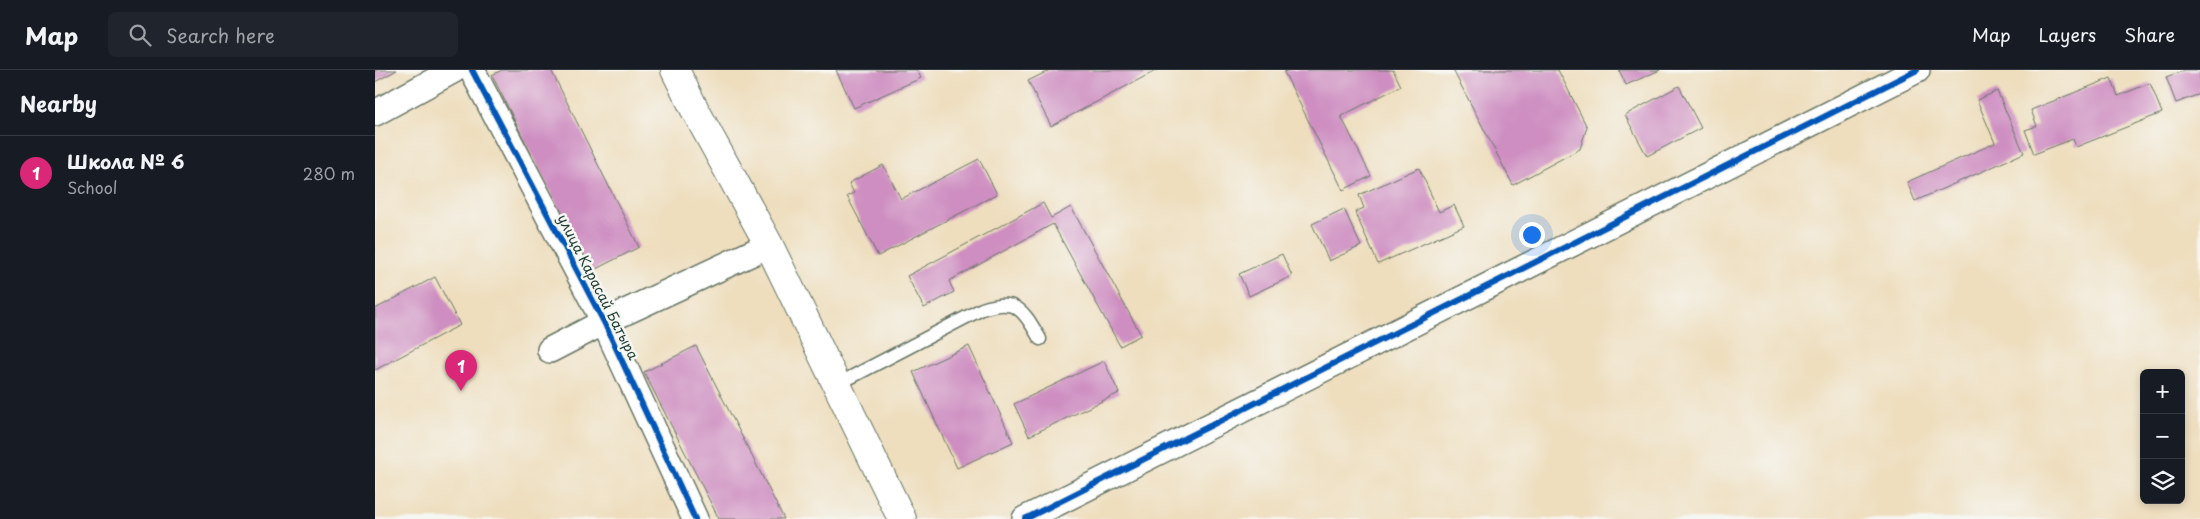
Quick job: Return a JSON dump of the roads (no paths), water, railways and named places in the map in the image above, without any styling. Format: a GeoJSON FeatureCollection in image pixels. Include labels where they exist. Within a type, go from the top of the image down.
{"type":"FeatureCollection","features":[{"type":"Feature","properties":{"kind":"main road"},"geometry":{"type":"LineString","coordinates":[[675,70],[769,245],[902,519]]}},
{"type":"Feature","properties":{"kind":"street"},"geometry":{"type":"LineString","coordinates":[[375,113],[455,70]]}},
{"type":"Feature","properties":{"kind":"street","name":"улица Карасай Батыра"},"geometry":{"type":"LineString","coordinates":[[472,70],[603,322],[695,519]]}},
{"type":"Feature","properties":{"kind":"street"},"geometry":{"type":"LineString","coordinates":[[1025,519],[1917,70]]}},
{"type":"Feature","properties":{"kind":"street","name":"улица Карасай Батыра"},"geometry":{"type":"LineString","coordinates":[[550,350],[603,322],[769,245]]}},
{"type":"Feature","properties":{"kind":"lane"},"geometry":{"type":"LineString","coordinates":[[836,385],[982,309],[999,303],[1015,305],[1027,317],[1039,339]]}},
{"type":"Feature","properties":{"kind":"place","name":"Школа № 6"},"geometry":{"type":"Point","coordinates":[461,391]}}]}
